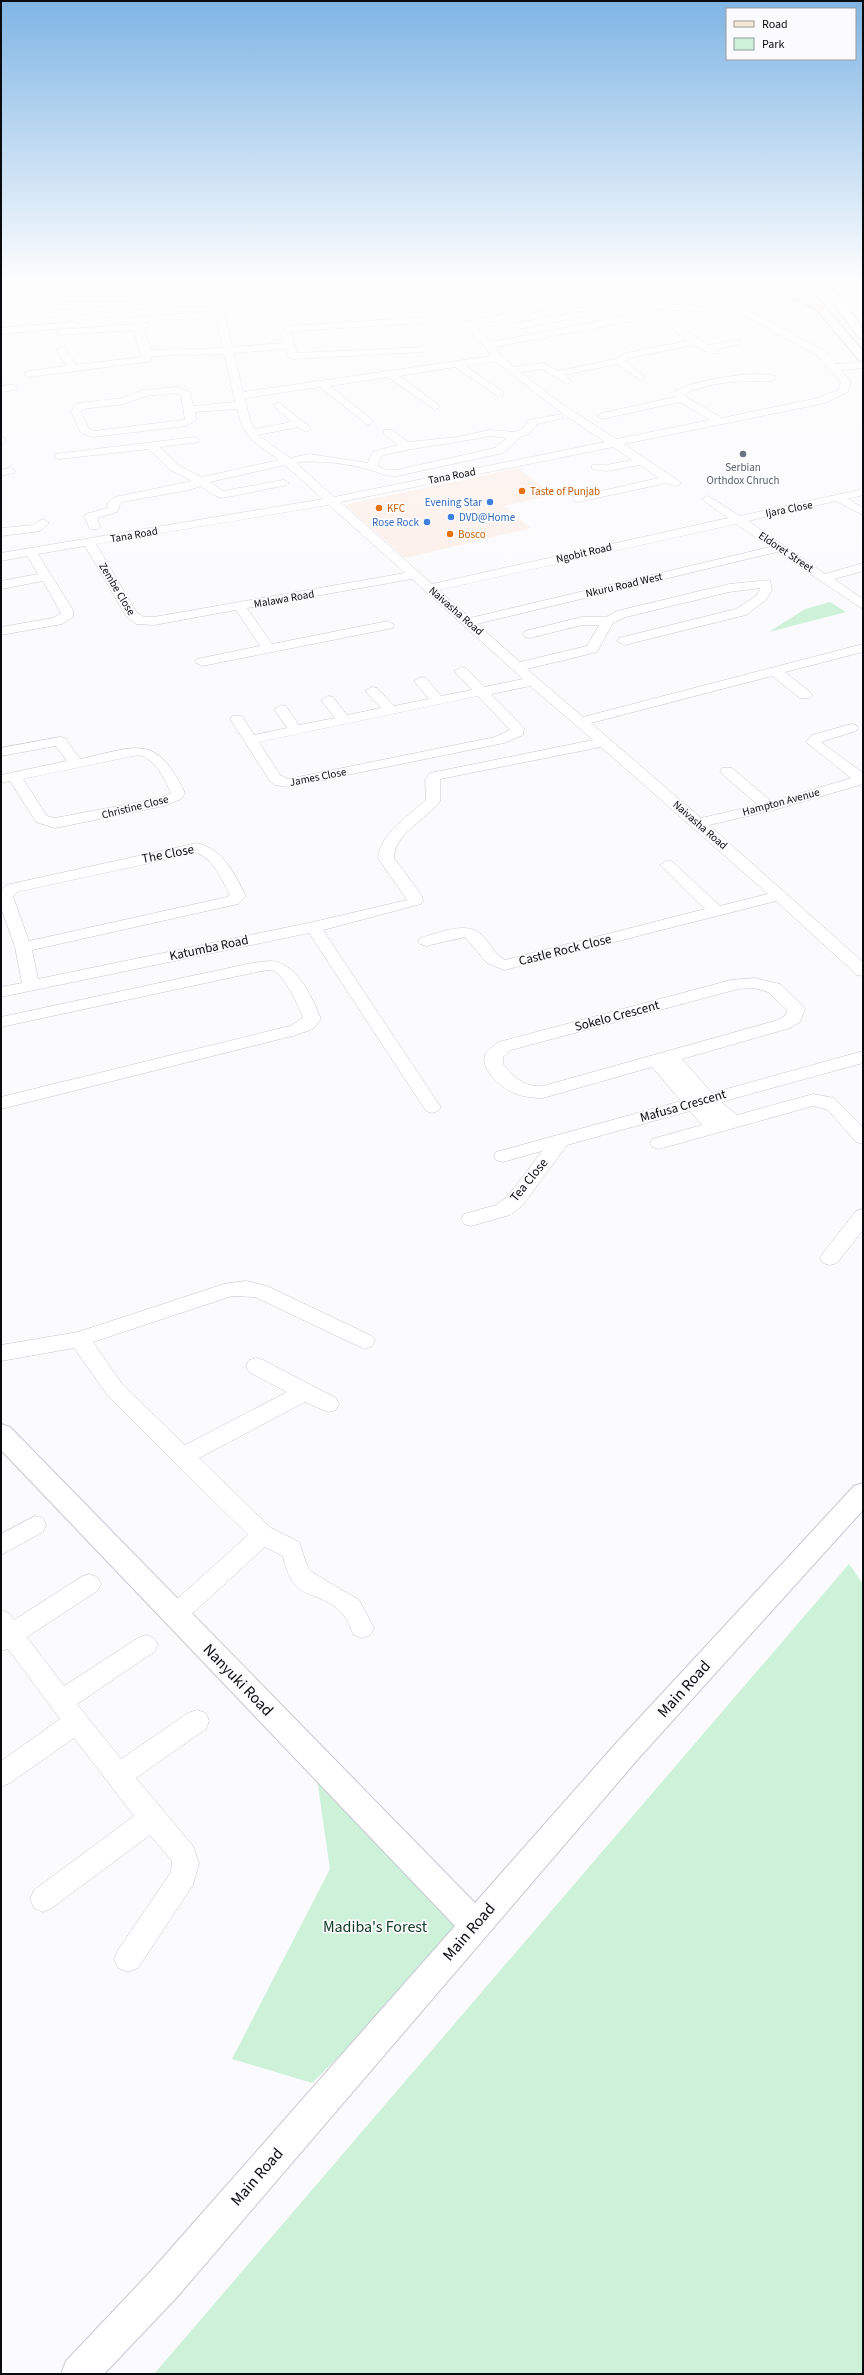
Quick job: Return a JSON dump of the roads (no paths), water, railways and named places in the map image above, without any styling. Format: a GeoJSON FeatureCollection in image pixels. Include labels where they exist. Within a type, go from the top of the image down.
{"type":"FeatureCollection","features":[{"type":"Feature","properties":{"kind":"street"},"geometry":{"type":"LineString","coordinates":[[238,389],[251,433],[299,424]]}},
{"type":"Feature","properties":{"kind":"street"},"geometry":{"type":"LineString","coordinates":[[190,409],[298,389]]}},
{"type":"Feature","properties":{"kind":"street"},"geometry":{"type":"LineString","coordinates":[[328,389],[368,422]]}},
{"type":"Feature","properties":{"kind":"street"},"geometry":{"type":"LineString","coordinates":[[410,389],[435,407]]}},
{"type":"Feature","properties":{"kind":"street"},"geometry":{"type":"LineString","coordinates":[[492,389],[499,394]]}},
{"type":"Feature","properties":{"kind":"street"},"geometry":{"type":"LineString","coordinates":[[536,389],[552,402],[672,481],[578,499]]}},
{"type":"Feature","properties":{"kind":"street"},"geometry":{"type":"LineString","coordinates":[[688,389],[679,393],[682,399],[719,421]]}},
{"type":"Feature","properties":{"kind":"street","name":"Tana Road"},"geometry":{"type":"LineString","coordinates":[[1,557],[330,501],[838,396],[845,389]]}},
{"type":"Feature","properties":{"kind":"street"},"geometry":{"type":"LineString","coordinates":[[177,390],[185,392],[190,409],[191,420],[186,423],[93,434],[85,431],[76,410],[87,405],[127,400],[143,393],[177,390]]}},
{"type":"Feature","properties":{"kind":"street"},"geometry":{"type":"LineString","coordinates":[[602,416],[682,399]]}},
{"type":"Feature","properties":{"kind":"street"},"geometry":{"type":"LineString","coordinates":[[278,405],[308,431]]}},
{"type":"Feature","properties":{"kind":"street"},"geometry":{"type":"LineString","coordinates":[[372,467],[378,453],[406,446],[435,441],[458,440],[489,433],[516,435],[523,433],[534,422],[558,416]]}},
{"type":"Feature","properties":{"kind":"street"},"geometry":{"type":"LineString","coordinates":[[388,432],[406,446]]}},
{"type":"Feature","properties":{"kind":"street","name":"Naivasha Road"},"geometry":{"type":"LineString","coordinates":[[251,433],[286,460],[330,501],[469,622],[535,683],[698,823],[863,971]]}},
{"type":"Feature","properties":{"kind":"street"},"geometry":{"type":"LineString","coordinates":[[94,526],[90,516],[113,510],[114,502],[119,499],[189,487],[215,476],[286,460],[318,457],[332,462],[372,467],[393,473],[495,452],[504,448],[516,435]]}},
{"type":"Feature","properties":{"kind":"street"},"geometry":{"type":"LineString","coordinates":[[59,456],[195,440]]}},
{"type":"Feature","properties":{"kind":"street"},"geometry":{"type":"LineString","coordinates":[[152,445],[170,465],[184,475],[202,481],[215,492],[222,495],[283,483]]}},
{"type":"Feature","properties":{"kind":"street"},"geometry":{"type":"LineString","coordinates":[[596,467],[603,469],[642,461]]}},
{"type":"Feature","properties":{"kind":"street","name":"Ijara Close"},"geometry":{"type":"LineString","coordinates":[[739,519],[840,499],[863,492]]}},
{"type":"Feature","properties":{"kind":"street","name":"Eldoret Street"},"geometry":{"type":"LineString","coordinates":[[708,499],[863,605]]}},
{"type":"Feature","properties":{"kind":"street"},"geometry":{"type":"LineString","coordinates":[[840,499],[862,512]]}},
{"type":"Feature","properties":{"kind":"street","name":"Ngobit Road"},"geometry":{"type":"LineString","coordinates":[[430,588],[739,519]]}},
{"type":"Feature","properties":{"kind":"street"},"geometry":{"type":"LineString","coordinates":[[1,532],[36,528],[43,523]]}},
{"type":"Feature","properties":{"kind":"street","name":"Zembe Close"},"geometry":{"type":"LineString","coordinates":[[89,543],[132,616],[141,620],[154,621]]}},
{"type":"Feature","properties":{"kind":"street","name":"Nkuru Road West"},"geometry":{"type":"LineString","coordinates":[[469,622],[779,548]]}},
{"type":"Feature","properties":{"kind":"street"},"geometry":{"type":"LineString","coordinates":[[1,631],[65,618],[68,610],[48,576],[31,552]]}},
{"type":"Feature","properties":{"kind":"street"},"geometry":{"type":"LineString","coordinates":[[824,578],[863,568]]}},
{"type":"Feature","properties":{"kind":"street","name":"Malawa Road"},"geometry":{"type":"LineString","coordinates":[[154,621],[415,575]]}},
{"type":"Feature","properties":{"kind":"street"},"geometry":{"type":"LineString","coordinates":[[1,585],[48,576]]}},
{"type":"Feature","properties":{"kind":"street"},"geometry":{"type":"LineString","coordinates":[[530,634],[582,621],[608,621],[622,614],[719,590],[766,583],[766,590],[762,597],[741,612],[624,641]]}},
{"type":"Feature","properties":{"kind":"street"},"geometry":{"type":"LineString","coordinates":[[240,607],[269,650]]}},
{"type":"Feature","properties":{"kind":"street"},"geometry":{"type":"LineString","coordinates":[[518,667],[592,649],[608,621]]}},
{"type":"Feature","properties":{"kind":"street"},"geometry":{"type":"LineString","coordinates":[[202,662],[388,626]]}},
{"type":"Feature","properties":{"kind":"street"},"geometry":{"type":"LineString","coordinates":[[580,722],[776,672],[863,648]]}},
{"type":"Feature","properties":{"kind":"street"},"geometry":{"type":"LineString","coordinates":[[847,653],[863,664]]}},
{"type":"Feature","properties":{"kind":"street"},"geometry":{"type":"LineString","coordinates":[[461,671],[482,694]]}},
{"type":"Feature","properties":{"kind":"street"},"geometry":{"type":"LineString","coordinates":[[776,672],[805,695]]}},
{"type":"Feature","properties":{"kind":"street"},"geometry":{"type":"LineString","coordinates":[[421,682],[437,700]]}},
{"type":"Feature","properties":{"kind":"street"},"geometry":{"type":"LineString","coordinates":[[237,719],[249,740],[389,709],[437,700],[482,694],[535,683]]}},
{"type":"Feature","properties":{"kind":"street"},"geometry":{"type":"LineString","coordinates":[[372,691],[389,709]]}},
{"type":"Feature","properties":{"kind":"street","name":"James Close"},"geometry":{"type":"LineString","coordinates":[[249,740],[277,780],[284,783],[293,783],[500,740],[518,732],[517,728],[482,694]]}},
{"type":"Feature","properties":{"kind":"street"},"geometry":{"type":"LineString","coordinates":[[328,700],[343,719]]}},
{"type":"Feature","properties":{"kind":"street"},"geometry":{"type":"LineString","coordinates":[[281,709],[295,729]]}},
{"type":"Feature","properties":{"kind":"street"},"geometry":{"type":"LineString","coordinates":[[851,728],[817,738],[813,742],[862,779]]}},
{"type":"Feature","properties":{"kind":"street"},"geometry":{"type":"LineString","coordinates":[[1,752],[59,741],[63,742],[75,762]]}},
{"type":"Feature","properties":{"kind":"street","name":"Katumba Road"},"geometry":{"type":"LineString","coordinates":[[1,992],[314,927],[402,907],[415,901],[414,896],[386,858],[385,851],[394,838],[432,801],[432,780],[435,776],[603,742]]}},
{"type":"Feature","properties":{"kind":"street"},"geometry":{"type":"LineString","coordinates":[[40,744],[53,767]]}},
{"type":"Feature","properties":{"kind":"street","name":"Christine Close"},"geometry":{"type":"LineString","coordinates":[[128,752],[151,753],[157,758],[178,793],[176,796],[164,802],[55,823],[41,819],[7,778],[53,767],[128,752]]}},
{"type":"Feature","properties":{"kind":"street"},"geometry":{"type":"LineString","coordinates":[[728,771],[769,807]]}},
{"type":"Feature","properties":{"kind":"street","name":"Hampton Avenue"},"geometry":{"type":"LineString","coordinates":[[698,823],[769,807],[862,779]]}},
{"type":"Feature","properties":{"kind":"street","name":"The Close"},"geometry":{"type":"LineString","coordinates":[[23,947],[232,901],[238,896],[215,856],[208,851],[197,848],[12,888],[6,896],[23,947],[31,985]]}},
{"type":"Feature","properties":{"kind":"street"},"geometry":{"type":"LineString","coordinates":[[668,865],[716,911]]}},
{"type":"Feature","properties":{"kind":"street","name":"Castle Rock Close"},"geometry":{"type":"LineString","coordinates":[[426,941],[467,932],[477,939],[494,962],[504,965],[778,896]]}},
{"type":"Feature","properties":{"kind":"street"},"geometry":{"type":"LineString","coordinates":[[314,927],[432,1108]]}},
{"type":"Feature","properties":{"kind":"street"},"geometry":{"type":"LineString","coordinates":[[1,1022],[252,968],[269,966],[279,967],[288,974],[312,1019],[307,1025],[296,1030],[1,1103]]}},
{"type":"Feature","properties":{"kind":"street"},"geometry":{"type":"LineString","coordinates":[[90,973],[103,1001]]}},
{"type":"Feature","properties":{"kind":"street","name":"Sokelo Crescent"},"geometry":{"type":"LineString","coordinates":[[754,983],[774,988],[796,1009],[794,1018],[784,1024],[663,1058],[534,1093],[521,1090],[508,1083],[492,1060],[494,1055],[505,1046],[737,984],[754,983]]}},
{"type":"Feature","properties":{"kind":"street","name":"Mafusa Crescent"},"geometry":{"type":"LineString","coordinates":[[503,1156],[560,1142],[699,1101],[863,1057]]}},
{"type":"Feature","properties":{"kind":"street"},"geometry":{"type":"LineString","coordinates":[[663,1058],[699,1101],[715,1128]]}},
{"type":"Feature","properties":{"kind":"street"},"geometry":{"type":"LineString","coordinates":[[699,1101],[734,1123]]}},
{"type":"Feature","properties":{"kind":"street"},"geometry":{"type":"LineString","coordinates":[[659,1144],[803,1103],[821,1101],[834,1106],[863,1138]]}},
{"type":"Feature","properties":{"kind":"street","name":"Tea Close"},"geometry":{"type":"LineString","coordinates":[[471,1219],[503,1210],[515,1201],[560,1142]]}},
{"type":"Feature","properties":{"kind":"street"},"geometry":{"type":"LineString","coordinates":[[830,1258],[863,1216]]}},
{"type":"Feature","properties":{"kind":"street"},"geometry":{"type":"LineString","coordinates":[[1,1354],[79,1339],[231,1289],[246,1288],[260,1291],[365,1341]]}},
{"type":"Feature","properties":{"kind":"street"},"geometry":{"type":"LineString","coordinates":[[79,1339],[115,1390],[263,1535],[291,1549],[294,1553],[296,1569],[305,1580],[314,1587],[345,1601],[353,1609],[362,1628]]}},
{"type":"Feature","properties":{"kind":"street"},"geometry":{"type":"LineString","coordinates":[[256,1366],[328,1404]]}},
{"type":"Feature","properties":{"kind":"street"},"geometry":{"type":"LineString","coordinates":[[182,1457],[305,1392]]}},
{"type":"Feature","properties":{"kind":"street","name":"Nanyuki Road"},"geometry":{"type":"LineString","coordinates":[[1,1434],[475,1925]]}},
{"type":"Feature","properties":{"kind":"street","name":"Main Road"},"geometry":{"type":"LineString","coordinates":[[80,2374],[170,2277],[633,1744],[863,1493]]}},
{"type":"Feature","properties":{"kind":"street"},"geometry":{"type":"LineString","coordinates":[[1,1546],[35,1525]]}},
{"type":"Feature","properties":{"kind":"street"},"geometry":{"type":"LineString","coordinates":[[175,1615],[263,1535]]}},
{"type":"Feature","properties":{"kind":"street"},"geometry":{"type":"LineString","coordinates":[[89,1584],[5,1632],[152,1818],[184,1855],[186,1870],[128,1959]]}},
{"type":"Feature","properties":{"kind":"street"},"geometry":{"type":"LineString","coordinates":[[61,1701],[146,1645]]}},
{"type":"Feature","properties":{"kind":"street"},"geometry":{"type":"LineString","coordinates":[[119,1775],[197,1720]]}},
{"type":"Feature","properties":{"kind":"street"},"geometry":{"type":"LineString","coordinates":[[1,1775],[76,1722]]}},
{"type":"Feature","properties":{"kind":"street"},"geometry":{"type":"LineString","coordinates":[[43,1899],[152,1818]]}},
{"type":"Feature","properties":{"kind":"place","name":"Serbian Orthdox Chruch"},"geometry":{"type":"Point","coordinates":[743,454]}},
{"type":"Feature","properties":{"kind":"place","name":"Taste of Punjab"},"geometry":{"type":"Point","coordinates":[522,491]}},
{"type":"Feature","properties":{"kind":"place","name":"Evening Star"},"geometry":{"type":"Point","coordinates":[490,502]}},
{"type":"Feature","properties":{"kind":"place","name":"KFC"},"geometry":{"type":"Point","coordinates":[379,508]}},
{"type":"Feature","properties":{"kind":"place","name":"DVD@Home"},"geometry":{"type":"Point","coordinates":[451,517]}},
{"type":"Feature","properties":{"kind":"place","name":"Rose Rock"},"geometry":{"type":"Point","coordinates":[427,522]}},
{"type":"Feature","properties":{"kind":"place","name":"Bosco"},"geometry":{"type":"Point","coordinates":[450,534]}},
{"type":"Feature","properties":{"kind":"park label","name":"Madiba's Forest"},"geometry":{"type":"Point","coordinates":[375,1927]}}]}
